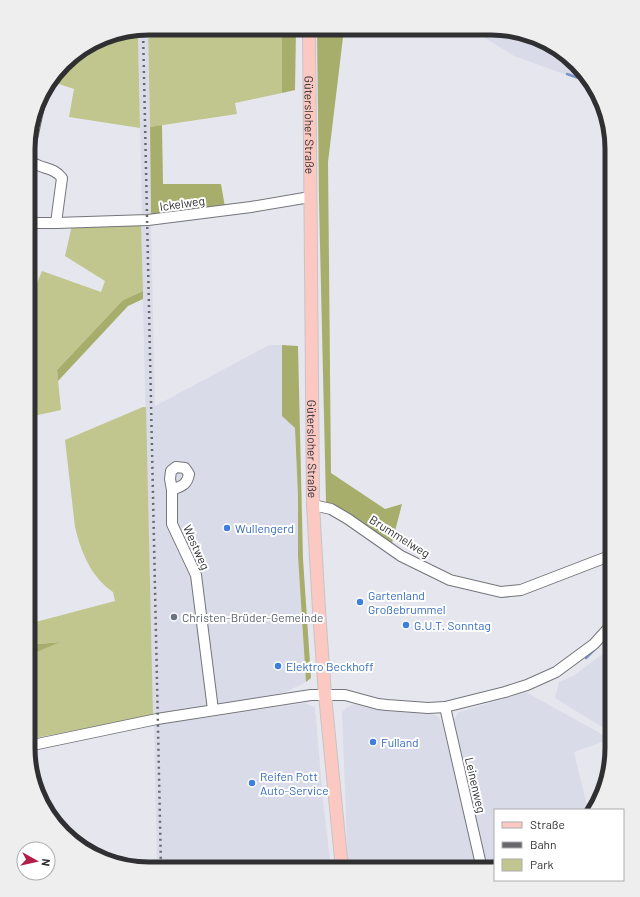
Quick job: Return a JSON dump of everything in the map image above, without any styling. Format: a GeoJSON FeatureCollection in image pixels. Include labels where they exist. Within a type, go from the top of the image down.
{"type":"FeatureCollection","features":[{"type":"Feature","properties":{"kind":"main road","name":"Gütersloher Straße"},"geometry":{"type":"LineString","coordinates":[[309,35],[313,505],[325,695],[341,862]]}},
{"type":"Feature","properties":{"kind":"street"},"geometry":{"type":"LineString","coordinates":[[35,165],[57,171],[62,178],[56,223]]}},
{"type":"Feature","properties":{"kind":"street","name":"Ickelweg"},"geometry":{"type":"LineString","coordinates":[[35,223],[148,220],[250,207],[310,197]]}},
{"type":"Feature","properties":{"kind":"street","name":"Westweg"},"geometry":{"type":"LineString","coordinates":[[172,490],[172,524],[196,575],[213,710]]}},
{"type":"Feature","properties":{"kind":"street","name":"Brummelweg"},"geometry":{"type":"LineString","coordinates":[[313,505],[331,509],[401,556],[450,580],[501,592],[521,590],[605,558]]}},
{"type":"Feature","properties":{"kind":"street"},"geometry":{"type":"LineString","coordinates":[[35,745],[158,719],[311,695],[345,695],[387,705],[428,708],[445,707],[505,692],[527,685],[556,672],[594,644],[605,632]]}},
{"type":"Feature","properties":{"kind":"street","name":"Leinenweg"},"geometry":{"type":"LineString","coordinates":[[445,707],[480,862]]}},
{"type":"Feature","properties":{"kind":"shaded area"},"geometry":{"type":"Polygon","coordinates":[[[148,35],[151,217],[142,217],[138,36],[148,35]]]}},
{"type":"Feature","properties":{"kind":"shaded area"},"geometry":{"type":"Polygon","coordinates":[[[482,36],[506,36],[535,44],[548,50],[572,68],[581,80],[514,56],[482,36]]]}},
{"type":"Feature","properties":{"kind":"shaded area"},"geometry":{"type":"Polygon","coordinates":[[[151,222],[155,406],[269,345],[282,345],[283,416],[295,428],[298,496],[298,556],[306,682],[286,692],[225,704],[153,715],[141,223],[151,222]]]}},
{"type":"Feature","properties":{"kind":"shaded area"},"geometry":{"type":"Polygon","coordinates":[[[605,653],[605,730],[555,698],[559,682],[573,676],[605,653]]]}},
{"type":"Feature","properties":{"kind":"shaded area"},"geometry":{"type":"Polygon","coordinates":[[[526,692],[598,732],[605,738],[605,741],[574,752],[587,809],[494,809],[494,862],[486,862],[453,721],[459,712],[526,692]]]}},
{"type":"Feature","properties":{"kind":"shaded area"},"geometry":{"type":"Polygon","coordinates":[[[305,703],[315,707],[330,862],[157,862],[154,723],[204,718],[305,703]]]}},
{"type":"Feature","properties":{"kind":"shaded area"},"geometry":{"type":"Polygon","coordinates":[[[354,704],[373,709],[394,712],[433,714],[439,717],[442,723],[476,862],[348,862],[342,712],[354,704]]]}},
{"type":"Feature","properties":{"kind":"green space"},"geometry":{"type":"Polygon","coordinates":[[[148,35],[282,35],[282,93],[235,103],[237,114],[150,127],[148,35]]]}},
{"type":"Feature","properties":{"kind":"green space"},"geometry":{"type":"Polygon","coordinates":[[[282,35],[296,35],[295,90],[282,93],[282,35]]]}},
{"type":"Feature","properties":{"kind":"green space"},"geometry":{"type":"Polygon","coordinates":[[[317,35],[343,35],[328,162],[331,473],[385,509],[402,504],[392,543],[350,515],[326,503],[319,201],[317,35]]]}},
{"type":"Feature","properties":{"kind":"green space"},"geometry":{"type":"Polygon","coordinates":[[[127,37],[138,37],[140,128],[69,117],[74,89],[56,83],[74,63],[92,50],[105,44],[127,37]]]}},
{"type":"Feature","properties":{"kind":"green space"},"geometry":{"type":"Polygon","coordinates":[[[162,125],[163,184],[221,184],[225,207],[151,217],[150,127],[162,125]]]}},
{"type":"Feature","properties":{"kind":"green space"},"geometry":{"type":"Polygon","coordinates":[[[141,223],[143,291],[123,300],[57,370],[61,410],[35,416],[35,288],[42,271],[101,292],[105,281],[65,256],[72,225],[141,223]]]}},
{"type":"Feature","properties":{"kind":"green space"},"geometry":{"type":"Polygon","coordinates":[[[143,291],[143,299],[128,306],[58,381],[57,370],[123,300],[143,291]]]}},
{"type":"Feature","properties":{"kind":"green space"},"geometry":{"type":"Polygon","coordinates":[[[282,345],[298,346],[303,559],[311,678],[306,682],[298,556],[298,496],[295,428],[282,416],[282,345]]]}},
{"type":"Feature","properties":{"kind":"green space"},"geometry":{"type":"Polygon","coordinates":[[[146,407],[153,715],[35,738],[35,653],[59,642],[35,644],[35,622],[115,601],[113,592],[105,586],[93,571],[80,546],[75,527],[65,440],[146,407]]]}},
{"type":"Feature","properties":{"kind":"green space"},"geometry":{"type":"Polygon","coordinates":[[[60,642],[35,653],[35,644],[60,642]]]}},
{"type":"Feature","properties":{"kind":"waterway"},"geometry":{"type":"LineString","coordinates":[[567,74],[580,79]]}},
{"type":"Feature","properties":{"kind":"waterway"},"geometry":{"type":"LineString","coordinates":[[586,658],[597,647]]}},
{"type":"Feature","properties":{"kind":"railway"},"geometry":{"type":"LineString","coordinates":[[143,35],[161,862]]}},
{"type":"Feature","properties":{"kind":"place","name":"Wullengerd"},"geometry":{"type":"Point","coordinates":[227,528]}},
{"type":"Feature","properties":{"kind":"place","name":"Gartenland Großebrummel"},"geometry":{"type":"Point","coordinates":[360,602]}},
{"type":"Feature","properties":{"kind":"place","name":"Christen-Brüder-Gemeinde"},"geometry":{"type":"Point","coordinates":[174,617]}},
{"type":"Feature","properties":{"kind":"place","name":"G.U.T. Sonntag"},"geometry":{"type":"Point","coordinates":[406,625]}},
{"type":"Feature","properties":{"kind":"place","name":"Elektro Beckhoff"},"geometry":{"type":"Point","coordinates":[278,666]}},
{"type":"Feature","properties":{"kind":"place","name":"Fulland"},"geometry":{"type":"Point","coordinates":[373,742]}},
{"type":"Feature","properties":{"kind":"place","name":"Reifen Pott Auto-Service"},"geometry":{"type":"Point","coordinates":[252,783]}}]}
